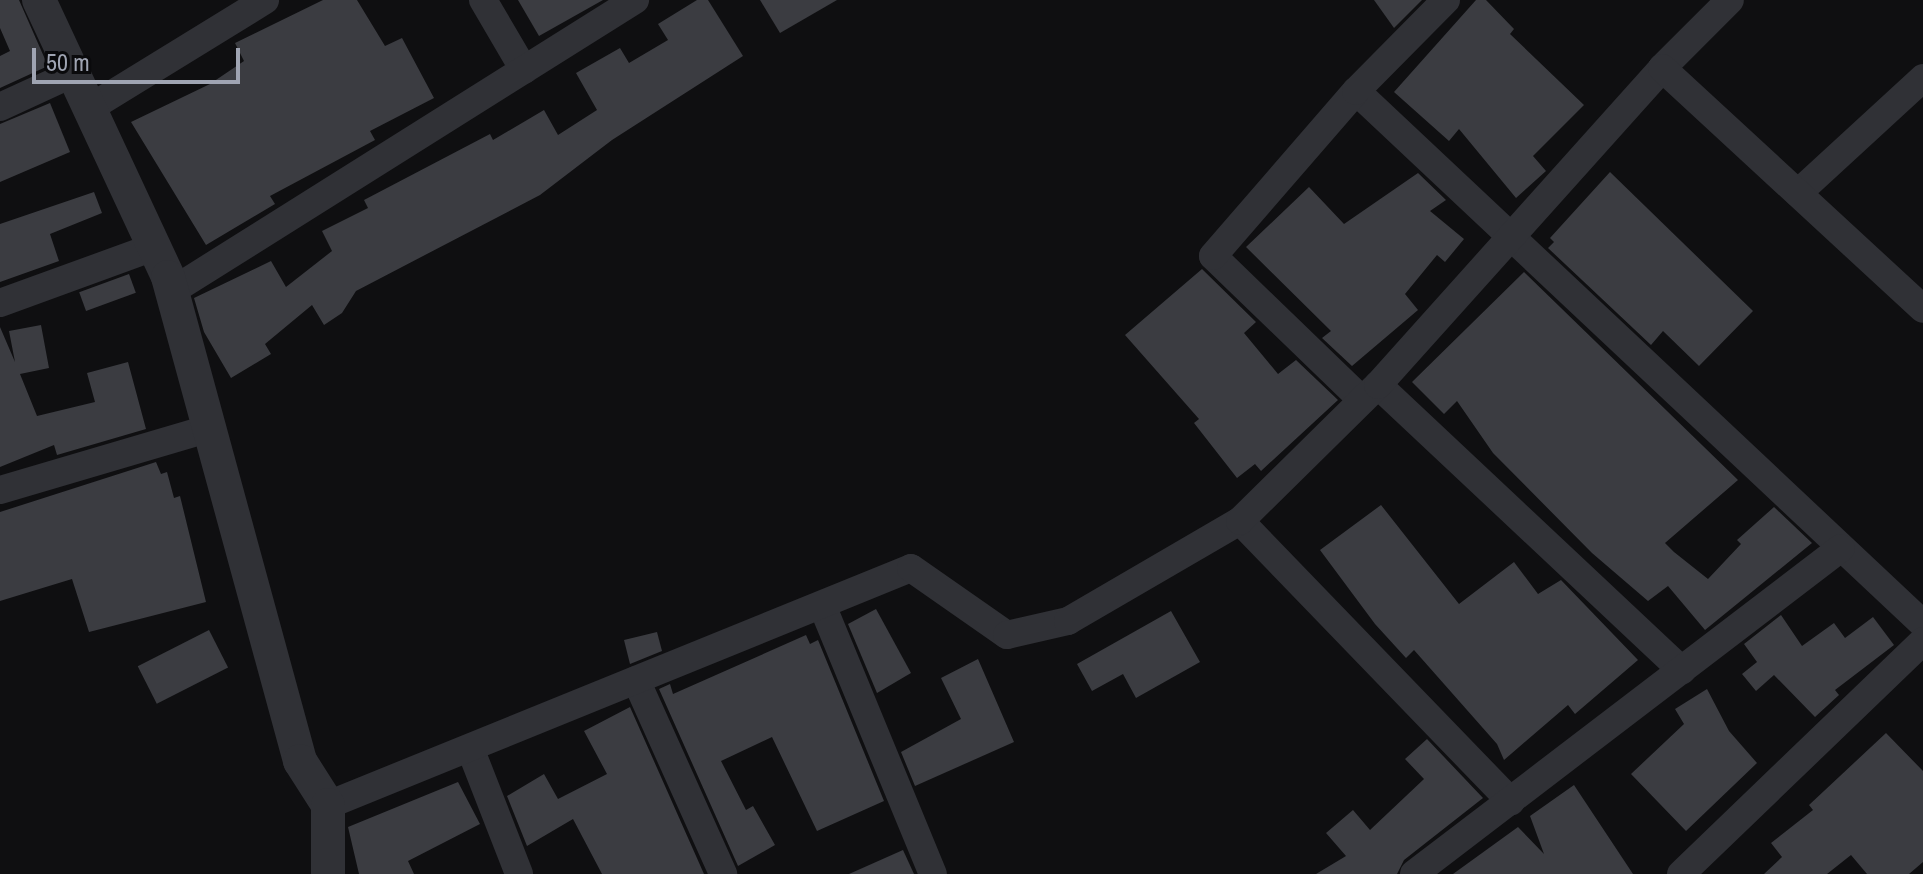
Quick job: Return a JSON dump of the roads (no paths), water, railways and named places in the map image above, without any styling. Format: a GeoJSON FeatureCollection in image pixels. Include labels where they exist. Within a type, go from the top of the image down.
{"type":"FeatureCollection","features":[{"type":"Feature","properties":{"kind":"street"},"geometry":{"type":"LineString","coordinates":[[39,0],[93,106],[172,291],[300,761],[328,805],[328,874]]}},
{"type":"Feature","properties":{"kind":"street"},"geometry":{"type":"LineString","coordinates":[[93,106],[265,0]]}},
{"type":"Feature","properties":{"kind":"street"},"geometry":{"type":"LineString","coordinates":[[483,0],[524,70]]}},
{"type":"Feature","properties":{"kind":"street"},"geometry":{"type":"LineString","coordinates":[[172,291],[635,0]]}},
{"type":"Feature","properties":{"kind":"street"},"geometry":{"type":"LineString","coordinates":[[1446,0],[1356,91],[1213,256],[1682,670]]}},
{"type":"Feature","properties":{"kind":"street"},"geometry":{"type":"LineString","coordinates":[[328,805],[911,568],[1007,635],[1068,621],[1240,521],[1370,393],[1662,68],[1730,0]]}},
{"type":"Feature","properties":{"kind":"street"},"geometry":{"type":"LineString","coordinates":[[1662,68],[1923,309]]}},
{"type":"Feature","properties":{"kind":"street"},"geometry":{"type":"LineString","coordinates":[[0,107],[76,72]]}},
{"type":"Feature","properties":{"kind":"street"},"geometry":{"type":"LineString","coordinates":[[1798,193],[1923,78]]}},
{"type":"Feature","properties":{"kind":"street"},"geometry":{"type":"LineString","coordinates":[[1356,91],[1923,624]]}},
{"type":"Feature","properties":{"kind":"street"},"geometry":{"type":"LineString","coordinates":[[0,303],[154,247]]}},
{"type":"Feature","properties":{"kind":"street"},"geometry":{"type":"LineString","coordinates":[[0,490],[210,428]]}},
{"type":"Feature","properties":{"kind":"street"},"geometry":{"type":"LineString","coordinates":[[1240,521],[1511,802]]}},
{"type":"Feature","properties":{"kind":"street"},"geometry":{"type":"LineString","coordinates":[[1414,874],[1841,548]]}},
{"type":"Feature","properties":{"kind":"street"},"geometry":{"type":"LineString","coordinates":[[822,605],[933,874]]}},
{"type":"Feature","properties":{"kind":"street"},"geometry":{"type":"LineString","coordinates":[[1681,874],[1923,641]]}},
{"type":"Feature","properties":{"kind":"street"},"geometry":{"type":"LineString","coordinates":[[636,680],[723,874]]}},
{"type":"Feature","properties":{"kind":"street"},"geometry":{"type":"LineString","coordinates":[[470,748],[519,874]]}}]}
